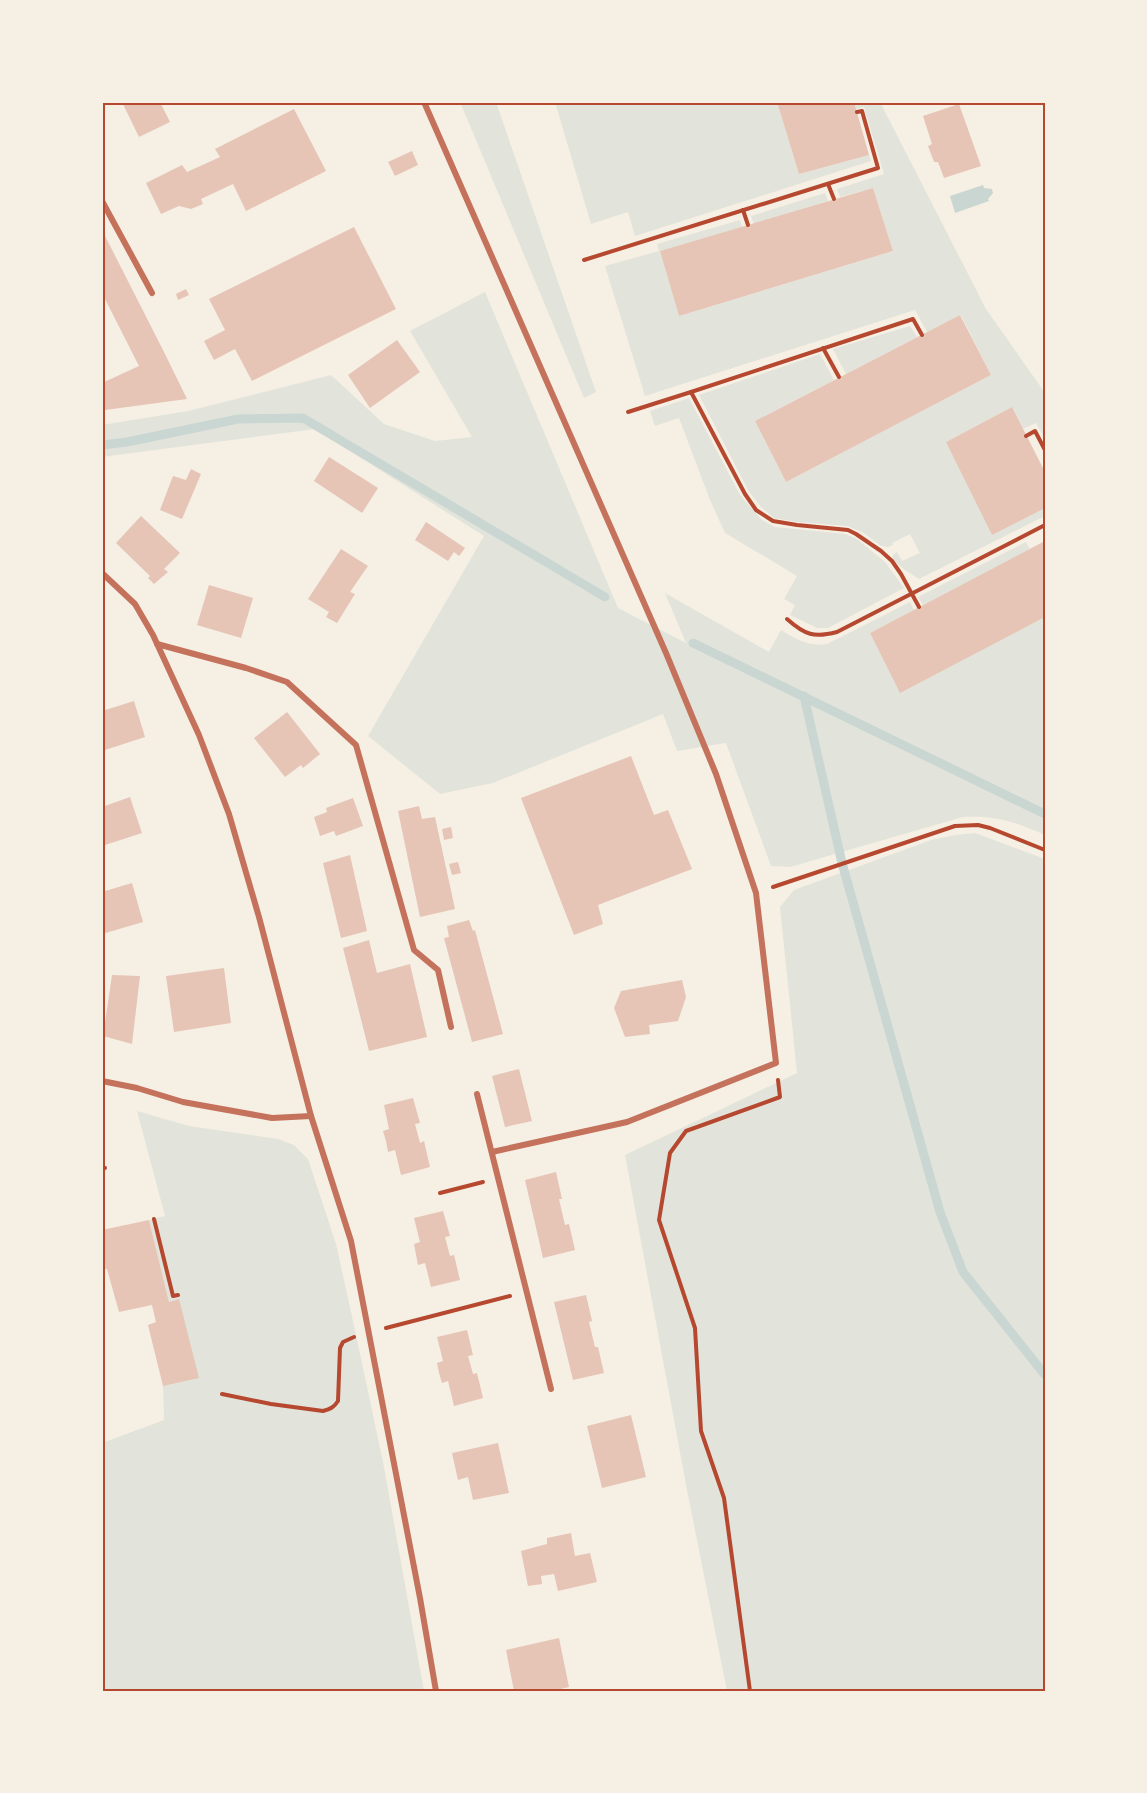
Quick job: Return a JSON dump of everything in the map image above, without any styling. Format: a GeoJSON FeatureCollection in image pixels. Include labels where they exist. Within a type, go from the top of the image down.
{"type":"FeatureCollection","features":[{"type":"Feature","properties":{"kind":"street"},"geometry":{"type":"LineString","coordinates":[[424,102],[666,653],[716,774],[756,893],[776,1063],[627,1122],[492,1152]]}},
{"type":"Feature","properties":{"kind":"street"},"geometry":{"type":"LineString","coordinates":[[102,201],[152,293]]}},
{"type":"Feature","properties":{"kind":"street"},"geometry":{"type":"LineString","coordinates":[[102,573],[135,604],[157,644],[198,735],[229,814],[260,917],[311,1116],[351,1241],[436,1691]]}},
{"type":"Feature","properties":{"kind":"street"},"geometry":{"type":"LineString","coordinates":[[157,644],[246,668],[287,682],[356,745],[414,950],[438,970],[451,1027]]}},
{"type":"Feature","properties":{"kind":"street"},"geometry":{"type":"LineString","coordinates":[[102,1081],[137,1088],[183,1102],[272,1118],[311,1116]]}},
{"type":"Feature","properties":{"kind":"street"},"geometry":{"type":"LineString","coordinates":[[477,1094],[551,1389]]}},
{"type":"Feature","properties":{"kind":"path"},"geometry":{"type":"LineString","coordinates":[[584,260],[878,168],[862,111],[857,112]]}},
{"type":"Feature","properties":{"kind":"path"},"geometry":{"type":"LineString","coordinates":[[828,184],[834,199]]}},
{"type":"Feature","properties":{"kind":"path"},"geometry":{"type":"LineString","coordinates":[[743,210],[748,225]]}},
{"type":"Feature","properties":{"kind":"path"},"geometry":{"type":"LineString","coordinates":[[628,412],[913,319],[922,335]]}},
{"type":"Feature","properties":{"kind":"path"},"geometry":{"type":"LineString","coordinates":[[823,348],[839,377]]}},
{"type":"Feature","properties":{"kind":"path"},"geometry":{"type":"LineString","coordinates":[[691,392],[745,494],[756,510],[773,521],[848,530],[856,534],[892,561],[919,607]]}},
{"type":"Feature","properties":{"kind":"path"},"geometry":{"type":"LineString","coordinates":[[1026,436],[1035,431],[1045,450]]}},
{"type":"Feature","properties":{"kind":"path"},"geometry":{"type":"LineString","coordinates":[[787,619],[804,632],[821,636],[837,632],[1045,525]]}},
{"type":"Feature","properties":{"kind":"path"},"geometry":{"type":"LineString","coordinates":[[756,893],[945,829],[967,825],[990,828],[1045,850]]}},
{"type":"Feature","properties":{"kind":"path"},"geometry":{"type":"LineString","coordinates":[[750,1691],[724,1498],[701,1431],[695,1328],[659,1220],[670,1153],[686,1131],[780,1097],[776,1063]]}},
{"type":"Feature","properties":{"kind":"path"},"geometry":{"type":"LineString","coordinates":[[440,1193],[498,1177]]}},
{"type":"Feature","properties":{"kind":"path"},"geometry":{"type":"LineString","coordinates":[[154,1219],[172,1296],[178,1295]]}},
{"type":"Feature","properties":{"kind":"path"},"geometry":{"type":"LineString","coordinates":[[381,1330],[528,1291]]}},
{"type":"Feature","properties":{"kind":"path"},"geometry":{"type":"LineString","coordinates":[[222,1394],[271,1404],[330,1410],[338,1401],[339,1348],[347,1339],[357,1336]]}},
{"type":"Feature","properties":{"kind":"shaded area"},"geometry":{"type":"Polygon","coordinates":[[[460,102],[496,102],[596,392],[584,398],[460,102]]]}},
{"type":"Feature","properties":{"kind":"shaded area"},"geometry":{"type":"Polygon","coordinates":[[[555,102],[777,102],[799,174],[869,155],[871,161],[635,236],[628,212],[591,224],[555,102]]]}},
{"type":"Feature","properties":{"kind":"shaded area"},"geometry":{"type":"Polygon","coordinates":[[[854,102],[880,102],[986,309],[1045,393],[1045,439],[1036,423],[1023,429],[1012,407],[946,442],[1045,508],[1045,516],[919,579],[892,559],[897,552],[902,561],[920,553],[910,534],[888,547],[881,546],[864,533],[847,526],[774,518],[749,492],[699,395],[820,354],[834,380],[755,421],[786,482],[991,375],[961,315],[927,332],[915,310],[645,396],[605,266],[659,251],[657,244],[740,220],[742,227],[660,251],[679,316],[893,251],[873,188],[840,197],[837,189],[884,174],[864,107],[856,109],[854,102]]]}},
{"type":"Feature","properties":{"kind":"shaded area"},"geometry":{"type":"Polygon","coordinates":[[[983,185],[984,188],[992,189],[993,193],[989,201],[955,213],[950,196],[983,185]]]}},
{"type":"Feature","properties":{"kind":"shaded area"},"geometry":{"type":"Polygon","coordinates":[[[825,193],[828,201],[754,224],[751,216],[825,193]]]}},
{"type":"Feature","properties":{"kind":"shaded area"},"geometry":{"type":"Polygon","coordinates":[[[485,292],[618,608],[686,643],[665,593],[769,652],[781,630],[803,642],[827,644],[910,602],[914,610],[870,633],[901,692],[1045,617],[1045,835],[1005,820],[963,817],[790,867],[771,866],[726,743],[677,751],[663,714],[493,783],[440,794],[368,736],[484,536],[315,429],[102,457],[102,425],[188,411],[331,375],[384,424],[435,441],[472,437],[410,331],[485,292]]]}},
{"type":"Feature","properties":{"kind":"shaded area"},"geometry":{"type":"Polygon","coordinates":[[[910,326],[917,337],[846,374],[833,349],[910,326]]]}},
{"type":"Feature","properties":{"kind":"shaded area"},"geometry":{"type":"Polygon","coordinates":[[[689,398],[740,495],[762,520],[775,527],[846,534],[857,539],[885,562],[904,588],[828,628],[817,628],[790,615],[795,605],[784,599],[797,576],[725,533],[679,418],[655,426],[650,411],[689,398]]]}},
{"type":"Feature","properties":{"kind":"shaded area"},"geometry":{"type":"Polygon","coordinates":[[[1026,542],[1030,550],[923,605],[918,597],[1026,542]]]}},
{"type":"Feature","properties":{"kind":"shaded area"},"geometry":{"type":"Polygon","coordinates":[[[975,833],[1045,859],[1045,1691],[727,1691],[625,1155],[797,1073],[780,907],[794,890],[931,840],[975,833]]]}},
{"type":"Feature","properties":{"kind":"shaded area"},"geometry":{"type":"Polygon","coordinates":[[[137,1111],[189,1126],[278,1139],[294,1145],[308,1159],[336,1244],[355,1330],[384,1467],[424,1691],[102,1691],[102,1443],[164,1420],[163,1386],[179,1299],[169,1302],[149,1220],[165,1216],[137,1111]]]}},
{"type":"Feature","properties":{"kind":"building"},"geometry":{"type":"Polygon","coordinates":[[[122,102],[160,102],[170,122],[139,137],[122,102]]]}},
{"type":"Feature","properties":{"kind":"building"},"geometry":{"type":"Polygon","coordinates":[[[777,102],[854,102],[869,155],[799,174],[777,102]]]}},
{"type":"Feature","properties":{"kind":"building"},"geometry":{"type":"Polygon","coordinates":[[[959,104],[981,166],[944,178],[928,146],[932,144],[923,116],[959,104]]]}},
{"type":"Feature","properties":{"kind":"building"},"geometry":{"type":"Polygon","coordinates":[[[294,109],[326,171],[246,211],[233,184],[201,199],[203,204],[191,209],[179,206],[161,214],[146,183],[182,165],[187,172],[220,157],[215,149],[294,109]]]}},
{"type":"Feature","properties":{"kind":"building"},"geometry":{"type":"Polygon","coordinates":[[[412,151],[418,165],[395,176],[388,162],[412,151]]]}},
{"type":"Feature","properties":{"kind":"building"},"geometry":{"type":"Polygon","coordinates":[[[873,188],[893,251],[679,316],[660,251],[873,188]]]}},
{"type":"Feature","properties":{"kind":"building"},"geometry":{"type":"Polygon","coordinates":[[[354,227],[396,309],[252,381],[235,349],[214,360],[204,341],[225,330],[209,299],[354,227]]]}},
{"type":"Feature","properties":{"kind":"building"},"geometry":{"type":"Polygon","coordinates":[[[102,230],[187,399],[105,410],[102,407],[102,383],[139,366],[102,293],[102,230]]]}},
{"type":"Feature","properties":{"kind":"building"},"geometry":{"type":"Polygon","coordinates":[[[186,289],[189,295],[178,300],[176,294],[186,289]]]}},
{"type":"Feature","properties":{"kind":"building"},"geometry":{"type":"Polygon","coordinates":[[[960,315],[991,375],[786,482],[755,421],[960,315]]]}},
{"type":"Feature","properties":{"kind":"building"},"geometry":{"type":"Polygon","coordinates":[[[397,340],[420,372],[370,408],[348,375],[397,340]]]}},
{"type":"Feature","properties":{"kind":"building"},"geometry":{"type":"Polygon","coordinates":[[[1012,407],[1045,472],[1045,508],[992,535],[946,442],[1012,407]]]}},
{"type":"Feature","properties":{"kind":"building"},"geometry":{"type":"Polygon","coordinates":[[[329,457],[378,488],[362,513],[314,481],[329,457]]]}},
{"type":"Feature","properties":{"kind":"building"},"geometry":{"type":"Polygon","coordinates":[[[191,469],[201,474],[182,519],[160,510],[173,476],[186,480],[191,469]]]}},
{"type":"Feature","properties":{"kind":"building"},"geometry":{"type":"Polygon","coordinates":[[[141,516],[180,553],[164,569],[168,572],[154,584],[148,578],[150,576],[116,543],[141,516]]]}},
{"type":"Feature","properties":{"kind":"building"},"geometry":{"type":"Polygon","coordinates":[[[426,522],[465,548],[459,556],[454,552],[448,561],[415,540],[426,522]]]}},
{"type":"Feature","properties":{"kind":"building"},"geometry":{"type":"Polygon","coordinates":[[[1045,541],[1045,617],[900,693],[870,633],[1045,541]]]}},
{"type":"Feature","properties":{"kind":"building"},"geometry":{"type":"Polygon","coordinates":[[[341,549],[368,566],[350,592],[355,594],[337,623],[326,617],[329,612],[308,599],[341,549]]]}},
{"type":"Feature","properties":{"kind":"building"},"geometry":{"type":"Polygon","coordinates":[[[209,585],[253,598],[241,638],[197,625],[209,585]]]}},
{"type":"Feature","properties":{"kind":"building"},"geometry":{"type":"Polygon","coordinates":[[[134,701],[145,737],[102,751],[102,711],[134,701]]]}},
{"type":"Feature","properties":{"kind":"building"},"geometry":{"type":"Polygon","coordinates":[[[287,712],[320,754],[303,768],[301,765],[285,777],[254,738],[287,712]]]}},
{"type":"Feature","properties":{"kind":"building"},"geometry":{"type":"Polygon","coordinates":[[[631,756],[654,815],[668,810],[692,869],[598,905],[603,924],[574,935],[521,798],[631,756]]]}},
{"type":"Feature","properties":{"kind":"building"},"geometry":{"type":"Polygon","coordinates":[[[130,797],[142,833],[102,846],[102,807],[130,797]]]}},
{"type":"Feature","properties":{"kind":"building"},"geometry":{"type":"Polygon","coordinates":[[[353,798],[363,826],[336,836],[334,831],[320,836],[314,817],[327,812],[326,808],[353,798]]]}},
{"type":"Feature","properties":{"kind":"building"},"geometry":{"type":"Polygon","coordinates":[[[419,806],[422,819],[435,817],[455,909],[420,917],[398,811],[419,806]]]}},
{"type":"Feature","properties":{"kind":"building"},"geometry":{"type":"Polygon","coordinates":[[[451,827],[453,838],[444,840],[442,829],[451,827]]]}},
{"type":"Feature","properties":{"kind":"building"},"geometry":{"type":"Polygon","coordinates":[[[350,855],[367,931],[341,938],[323,863],[350,855]]]}},
{"type":"Feature","properties":{"kind":"building"},"geometry":{"type":"Polygon","coordinates":[[[458,862],[461,873],[452,875],[449,864],[458,862]]]}},
{"type":"Feature","properties":{"kind":"building"},"geometry":{"type":"Polygon","coordinates":[[[132,883],[143,922],[102,934],[102,892],[132,883]]]}},
{"type":"Feature","properties":{"kind":"building"},"geometry":{"type":"Polygon","coordinates":[[[469,920],[473,931],[475,930],[503,1034],[472,1042],[444,938],[449,937],[447,926],[469,920]]]}},
{"type":"Feature","properties":{"kind":"building"},"geometry":{"type":"Polygon","coordinates":[[[369,940],[377,973],[410,964],[427,1037],[369,1051],[343,948],[369,940]]]}},
{"type":"Feature","properties":{"kind":"building"},"geometry":{"type":"Polygon","coordinates":[[[224,968],[231,1023],[174,1032],[166,976],[224,968]]]}},
{"type":"Feature","properties":{"kind":"building"},"geometry":{"type":"Polygon","coordinates":[[[112,975],[140,976],[132,1044],[103,1036],[112,975]]]}},
{"type":"Feature","properties":{"kind":"building"},"geometry":{"type":"Polygon","coordinates":[[[682,980],[686,997],[678,1021],[649,1025],[650,1034],[625,1037],[614,1008],[621,991],[682,980]]]}},
{"type":"Feature","properties":{"kind":"building"},"geometry":{"type":"Polygon","coordinates":[[[519,1069],[532,1121],[505,1127],[492,1076],[519,1069]]]}},
{"type":"Feature","properties":{"kind":"building"},"geometry":{"type":"Polygon","coordinates":[[[413,1098],[420,1123],[415,1124],[420,1143],[424,1141],[430,1167],[401,1175],[395,1150],[388,1152],[383,1131],[389,1129],[384,1105],[413,1098]]]}},
{"type":"Feature","properties":{"kind":"building"},"geometry":{"type":"Polygon","coordinates":[[[556,1172],[565,1225],[569,1224],[575,1250],[543,1258],[525,1180],[556,1172]]]}},
{"type":"Feature","properties":{"kind":"building"},"geometry":{"type":"Polygon","coordinates":[[[443,1211],[450,1236],[445,1237],[450,1256],[454,1255],[460,1280],[431,1287],[425,1263],[418,1265],[414,1244],[420,1242],[414,1218],[443,1211]]]}},
{"type":"Feature","properties":{"kind":"building"},"geometry":{"type":"Polygon","coordinates":[[[149,1220],[169,1302],[179,1299],[199,1378],[163,1386],[148,1325],[156,1322],[152,1305],[119,1312],[107,1269],[102,1269],[102,1230],[149,1220]]]}},
{"type":"Feature","properties":{"kind":"building"},"geometry":{"type":"Polygon","coordinates":[[[586,1295],[592,1321],[589,1322],[604,1373],[573,1380],[554,1302],[586,1295]]]}},
{"type":"Feature","properties":{"kind":"building"},"geometry":{"type":"Polygon","coordinates":[[[467,1330],[473,1355],[468,1356],[473,1374],[477,1373],[483,1398],[454,1406],[448,1381],[442,1383],[439,1373],[437,1363],[443,1361],[437,1337],[467,1330]]]}},
{"type":"Feature","properties":{"kind":"building"},"geometry":{"type":"Polygon","coordinates":[[[631,1415],[646,1477],[602,1488],[587,1426],[631,1415]]]}},
{"type":"Feature","properties":{"kind":"building"},"geometry":{"type":"Polygon","coordinates":[[[498,1443],[509,1493],[473,1500],[468,1477],[458,1480],[452,1453],[498,1443]]]}},
{"type":"Feature","properties":{"kind":"building"},"geometry":{"type":"Polygon","coordinates":[[[571,1533],[575,1556],[590,1553],[597,1582],[558,1591],[554,1574],[541,1576],[542,1584],[528,1586],[521,1551],[547,1544],[547,1538],[571,1533]]]}},
{"type":"Feature","properties":{"kind":"building"},"geometry":{"type":"Polygon","coordinates":[[[559,1638],[569,1687],[552,1691],[514,1691],[506,1650],[559,1638]]]}},
{"type":"Feature","properties":{"kind":"waterway"},"geometry":{"type":"LineString","coordinates":[[102,445],[238,419],[303,418],[605,597]]}},
{"type":"Feature","properties":{"kind":"waterway"},"geometry":{"type":"LineString","coordinates":[[693,643],[1045,814]]}},
{"type":"Feature","properties":{"kind":"waterway"},"geometry":{"type":"LineString","coordinates":[[804,696],[842,863],[940,1212],[963,1272],[1045,1375]]}}]}
